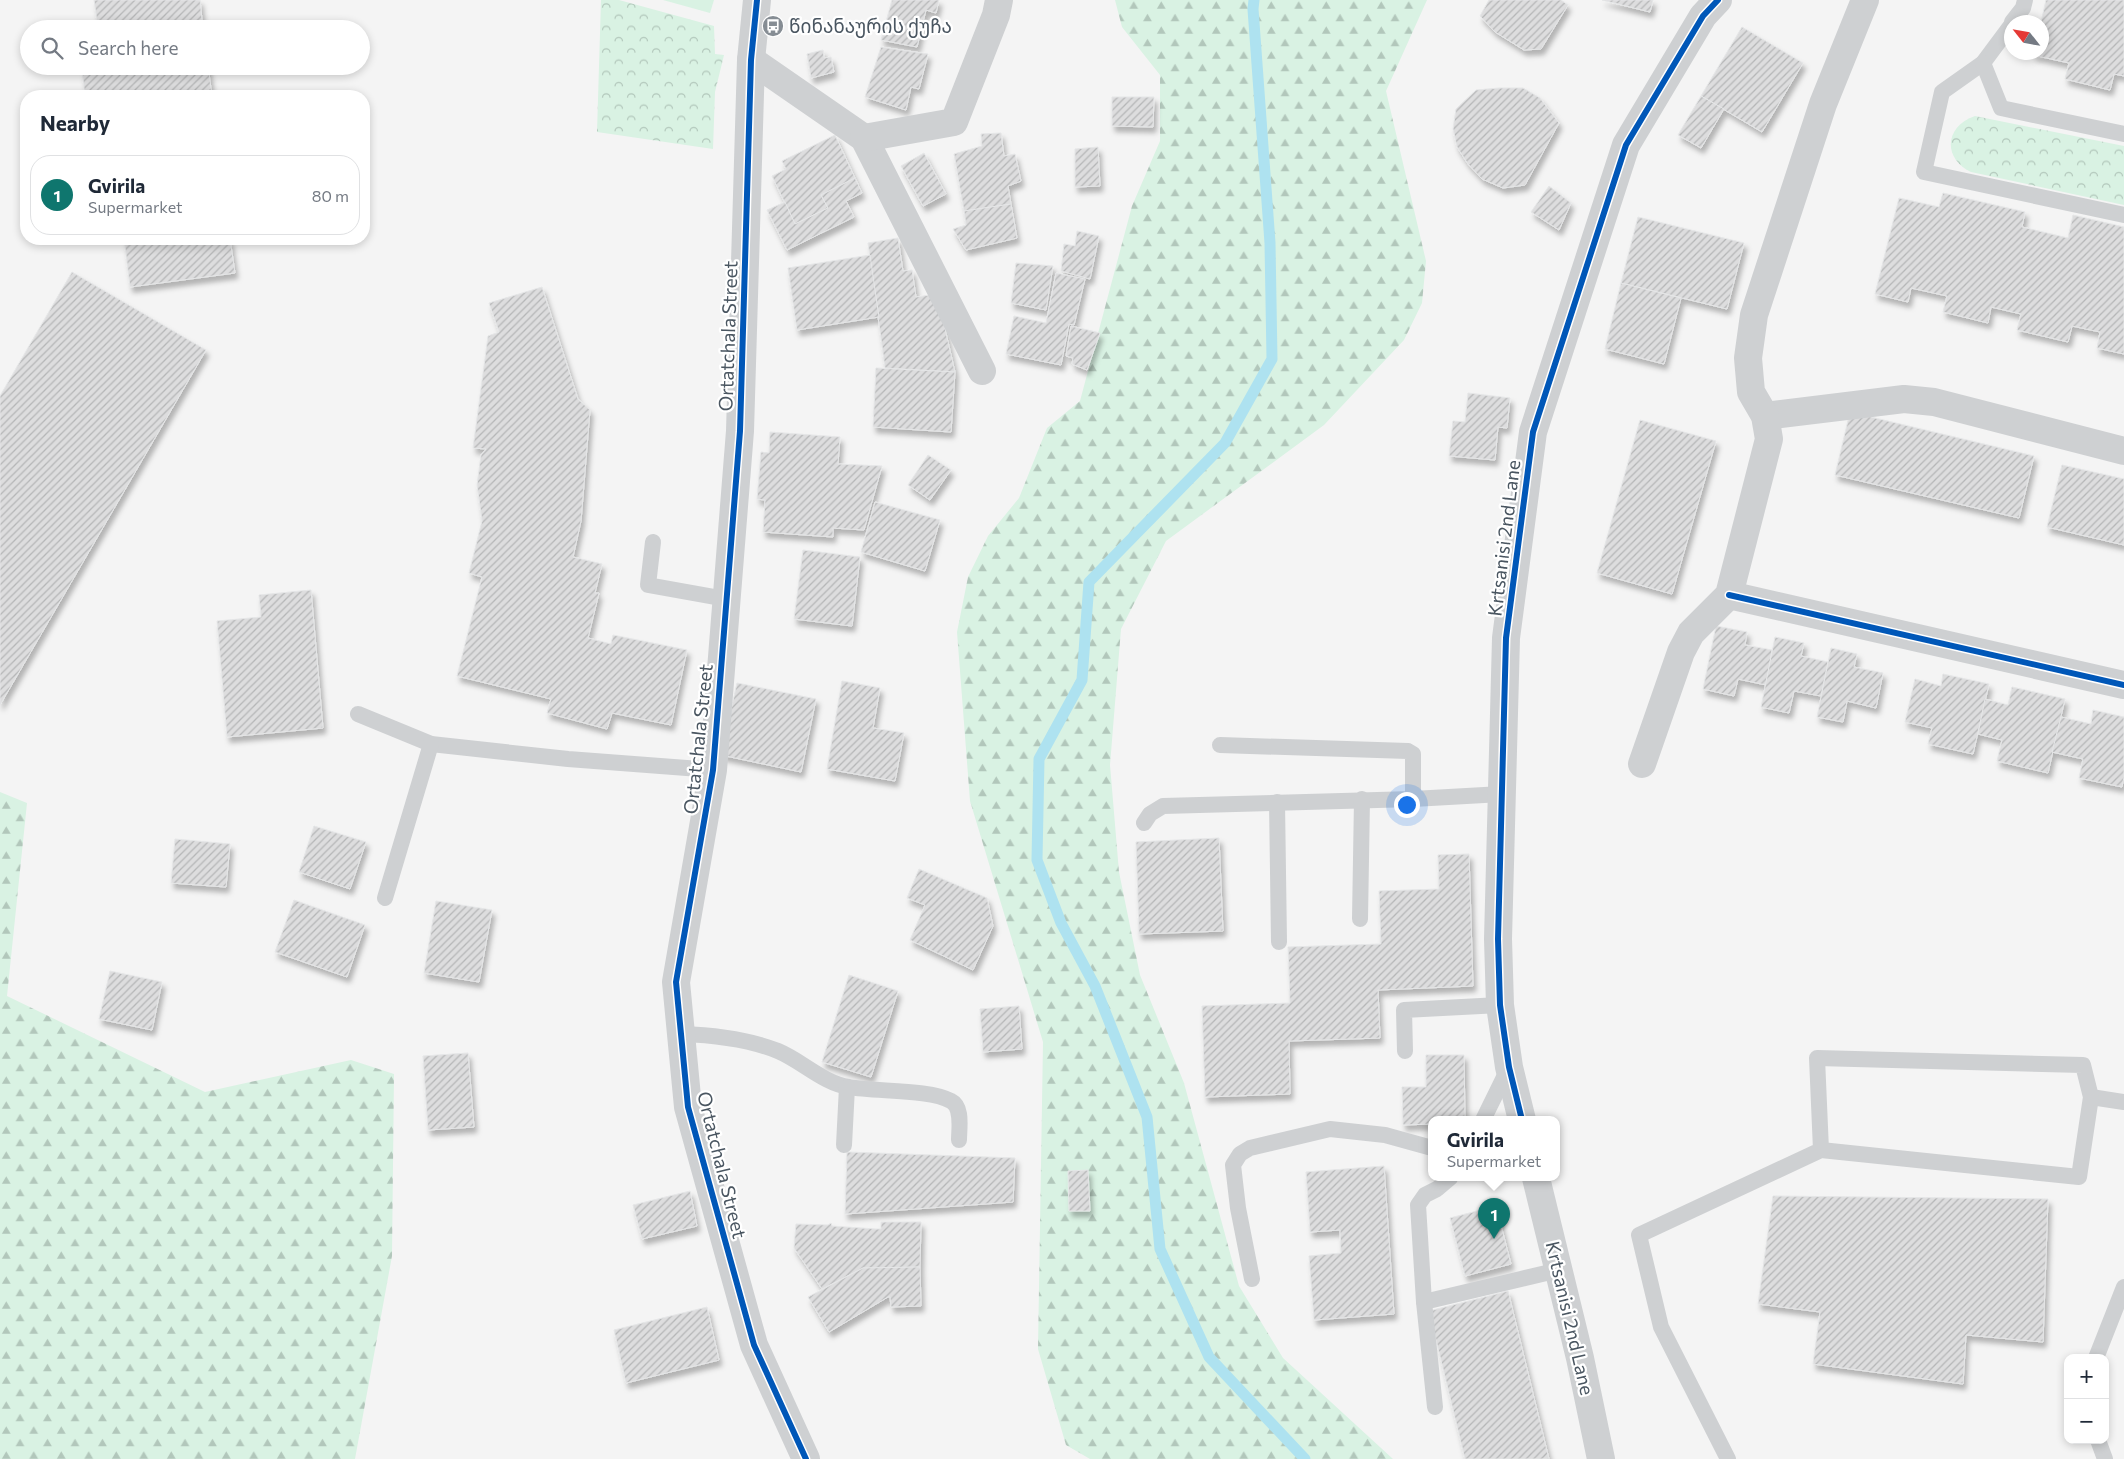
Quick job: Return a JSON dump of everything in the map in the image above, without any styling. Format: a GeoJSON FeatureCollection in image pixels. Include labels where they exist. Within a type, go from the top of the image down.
{"type":"FeatureCollection","features":[{"type":"Feature","properties":{"kind":"street","name":"Ortatchala Street"},"geometry":{"type":"LineString","coordinates":[[757,0],[750,60],[740,431],[713,770],[676,982],[688,1107],[754,1345],[806,1459]]}},
{"type":"Feature","properties":{"kind":"street"},"geometry":{"type":"LineString","coordinates":[[864,138],[954,122],[996,15],[999,0]]}},
{"type":"Feature","properties":{"kind":"street","name":"Krtsanisi 2nd Lane"},"geometry":{"type":"LineString","coordinates":[[1521,1116],[1509,1067],[1500,1005],[1498,939],[1506,638],[1533,432],[1626,145],[1703,16],[1718,0]]}},
{"type":"Feature","properties":{"kind":"street"},"geometry":{"type":"LineString","coordinates":[[1642,764],[1681,652],[1691,633],[1729,595],[1769,439],[1765,416],[1751,392],[1748,358],[1754,315],[1823,104],[1865,0]]}},
{"type":"Feature","properties":{"kind":"street"},"geometry":{"type":"LineString","coordinates":[[750,60],[864,138],[982,371]]}},
{"type":"Feature","properties":{"kind":"street"},"geometry":{"type":"LineString","coordinates":[[1765,416],[1895,400],[1934,402],[2124,452]]}},
{"type":"Feature","properties":{"kind":"street"},"geometry":{"type":"LineString","coordinates":[[1729,595],[2124,684]]}},
{"type":"Feature","properties":{"kind":"street","name":"Krtsanisi 2nd Lane"},"geometry":{"type":"LineString","coordinates":[[1537,1181],[1580,1358],[1601,1459]]}},
{"type":"Feature","properties":{"kind":"lane"},"geometry":{"type":"LineString","coordinates":[[2018,15],[2023,8],[2025,0]]}},
{"type":"Feature","properties":{"kind":"lane"},"geometry":{"type":"LineString","coordinates":[[2004,34],[1983,63],[1942,92],[1924,172],[2124,216]]}},
{"type":"Feature","properties":{"kind":"lane"},"geometry":{"type":"LineString","coordinates":[[1983,63],[2001,108],[2124,134]]}},
{"type":"Feature","properties":{"kind":"lane"},"geometry":{"type":"LineString","coordinates":[[652,542],[648,585],[726,599]]}},
{"type":"Feature","properties":{"kind":"lane"},"geometry":{"type":"LineString","coordinates":[[358,714],[431,744],[568,759],[713,770]]}},
{"type":"Feature","properties":{"kind":"lane"},"geometry":{"type":"LineString","coordinates":[[385,898],[431,744]]}},
{"type":"Feature","properties":{"kind":"lane"},"geometry":{"type":"LineString","coordinates":[[1220,745],[1408,751],[1413,754],[1413,798]]}},
{"type":"Feature","properties":{"kind":"lane"},"geometry":{"type":"LineString","coordinates":[[1144,823],[1150,814],[1163,806],[1502,794]]}},
{"type":"Feature","properties":{"kind":"lane"},"geometry":{"type":"LineString","coordinates":[[1360,919],[1362,799]]}},
{"type":"Feature","properties":{"kind":"lane"},"geometry":{"type":"LineString","coordinates":[[1277,802],[1280,942]]}},
{"type":"Feature","properties":{"kind":"lane"},"geometry":{"type":"LineString","coordinates":[[1405,1051],[1404,1010],[1500,1005]]}},
{"type":"Feature","properties":{"kind":"lane"},"geometry":{"type":"LineString","coordinates":[[681,1034],[711,1035],[779,1051],[813,1072],[847,1087],[926,1094],[952,1101],[960,1114],[959,1140]]}},
{"type":"Feature","properties":{"kind":"lane"},"geometry":{"type":"LineString","coordinates":[[1728,1459],[1662,1327],[1639,1235],[1821,1150],[2079,1177],[2091,1096],[2083,1065],[1817,1058],[1821,1150]]}},
{"type":"Feature","properties":{"kind":"lane"},"geometry":{"type":"LineString","coordinates":[[1485,1116],[1509,1067]]}},
{"type":"Feature","properties":{"kind":"lane"},"geometry":{"type":"LineString","coordinates":[[844,1145],[847,1087]]}},
{"type":"Feature","properties":{"kind":"lane"},"geometry":{"type":"LineString","coordinates":[[2091,1096],[2124,1102]]}},
{"type":"Feature","properties":{"kind":"lane"},"geometry":{"type":"LineString","coordinates":[[1252,1279],[1238,1208],[1233,1165],[1240,1154],[1250,1148],[1330,1130],[1385,1135],[1428,1147]]}},
{"type":"Feature","properties":{"kind":"lane"},"geometry":{"type":"LineString","coordinates":[[1435,1408],[1424,1302],[1418,1205],[1425,1195],[1437,1190],[1447,1181]]}},
{"type":"Feature","properties":{"kind":"lane"},"geometry":{"type":"LineString","coordinates":[[1424,1302],[1559,1270]]}},
{"type":"Feature","properties":{"kind":"lane"},"geometry":{"type":"LineString","coordinates":[[2098,1354],[2124,1287]]}},
{"type":"Feature","properties":{"kind":"lane"},"geometry":{"type":"LineString","coordinates":[[2099,1444],[2105,1459]]}},
{"type":"Feature","properties":{"kind":"green space"},"geometry":{"type":"Polygon","coordinates":[[[601,0],[619,0],[714,26],[715,54],[724,55],[715,92],[713,149],[597,132],[601,0]]]}},
{"type":"Feature","properties":{"kind":"green space"},"geometry":{"type":"Polygon","coordinates":[[[663,0],[714,0],[710,13],[663,0]]]}},
{"type":"Feature","properties":{"kind":"green space"},"geometry":{"type":"Polygon","coordinates":[[[1115,0],[1427,0],[1386,91],[1426,261],[1422,303],[1404,340],[1324,425],[1166,541],[1121,629],[1110,765],[1119,872],[1140,975],[1184,1083],[1239,1286],[1283,1358],[1393,1459],[1090,1459],[1066,1445],[1038,1349],[1043,1042],[970,801],[957,632],[968,577],[988,536],[1019,498],[1047,428],[1080,401],[1132,206],[1160,141],[1160,75],[1122,27],[1115,0]]]}},
{"type":"Feature","properties":{"kind":"green space"},"geometry":{"type":"Polygon","coordinates":[[[1975,116],[2124,146],[2124,205],[1971,172],[1955,159],[1951,142],[1953,134],[1958,127],[1975,116]]]}},
{"type":"Feature","properties":{"kind":"green space"},"geometry":{"type":"Polygon","coordinates":[[[0,792],[27,803],[7,996],[205,1092],[351,1060],[394,1074],[392,1256],[355,1459],[0,1459],[0,792]]]}},
{"type":"Feature","properties":{"kind":"building"},"geometry":{"type":"Polygon","coordinates":[[[94,0],[200,0],[202,20],[97,20],[94,0]]]}},
{"type":"Feature","properties":{"kind":"building"},"geometry":{"type":"Polygon","coordinates":[[[892,0],[939,0],[936,13],[926,10],[917,47],[881,40],[892,0]]]}},
{"type":"Feature","properties":{"kind":"building"},"geometry":{"type":"Polygon","coordinates":[[[1489,0],[1561,0],[1568,5],[1541,49],[1524,50],[1495,32],[1480,16],[1489,0]]]}},
{"type":"Feature","properties":{"kind":"building"},"geometry":{"type":"Polygon","coordinates":[[[1602,0],[1653,0],[1650,12],[1602,0]]]}},
{"type":"Feature","properties":{"kind":"building"},"geometry":{"type":"Polygon","coordinates":[[[2046,0],[2124,0],[2124,76],[2114,74],[2110,90],[2065,79],[2069,63],[2049,59],[2049,15],[2043,15],[2046,0]]]}},
{"type":"Feature","properties":{"kind":"building"},"geometry":{"type":"Polygon","coordinates":[[[1742,27],[1803,63],[1762,132],[1701,96],[1742,27]]]}},
{"type":"Feature","properties":{"kind":"building"},"geometry":{"type":"Polygon","coordinates":[[[881,47],[928,54],[919,89],[911,87],[906,110],[865,97],[881,47]]]}},
{"type":"Feature","properties":{"kind":"building"},"geometry":{"type":"Polygon","coordinates":[[[823,50],[824,58],[831,57],[834,72],[811,78],[807,54],[823,50]]]}},
{"type":"Feature","properties":{"kind":"building"},"geometry":{"type":"Polygon","coordinates":[[[82,75],[209,75],[211,90],[84,90],[82,75]]]}},
{"type":"Feature","properties":{"kind":"building"},"geometry":{"type":"Polygon","coordinates":[[[1523,88],[1540,98],[1559,123],[1525,185],[1503,188],[1482,179],[1468,164],[1457,147],[1453,129],[1456,109],[1476,90],[1523,88]]]}},
{"type":"Feature","properties":{"kind":"building"},"geometry":{"type":"Polygon","coordinates":[[[1701,96],[1724,109],[1701,148],[1678,135],[1701,96]]]}},
{"type":"Feature","properties":{"kind":"building"},"geometry":{"type":"Polygon","coordinates":[[[1112,97],[1154,97],[1153,127],[1112,126],[1112,97]]]}},
{"type":"Feature","properties":{"kind":"building"},"geometry":{"type":"Polygon","coordinates":[[[1001,133],[1004,156],[1015,154],[1021,181],[1008,186],[1011,204],[964,211],[954,154],[982,146],[981,134],[1001,133]]]}},
{"type":"Feature","properties":{"kind":"building"},"geometry":{"type":"Polygon","coordinates":[[[835,135],[855,178],[821,195],[828,208],[795,224],[772,176],[786,169],[782,161],[835,135]]]}},
{"type":"Feature","properties":{"kind":"building"},"geometry":{"type":"Polygon","coordinates":[[[1098,147],[1100,186],[1075,187],[1075,149],[1098,147]]]}},
{"type":"Feature","properties":{"kind":"building"},"geometry":{"type":"Polygon","coordinates":[[[924,153],[946,194],[923,206],[901,166],[924,153]]]}},
{"type":"Feature","properties":{"kind":"building"},"geometry":{"type":"Polygon","coordinates":[[[855,178],[862,193],[846,201],[854,217],[787,250],[767,210],[785,202],[795,224],[828,208],[821,195],[855,178]]]}},
{"type":"Feature","properties":{"kind":"building"},"geometry":{"type":"Polygon","coordinates":[[[1549,186],[1571,203],[1559,230],[1531,212],[1549,186]]]}},
{"type":"Feature","properties":{"kind":"building"},"geometry":{"type":"Polygon","coordinates":[[[1943,193],[2025,212],[2022,227],[2068,238],[2073,215],[2124,227],[2124,354],[2097,348],[2100,332],[2072,326],[2068,342],[2017,330],[2021,314],[1991,307],[1988,323],[1943,312],[1947,296],[1911,288],[1908,302],[1875,294],[1899,198],[1939,207],[1943,193]]]}},
{"type":"Feature","properties":{"kind":"building"},"geometry":{"type":"Polygon","coordinates":[[[1011,204],[1017,238],[966,250],[953,229],[966,225],[964,211],[1011,204]]]}},
{"type":"Feature","properties":{"kind":"building"},"geometry":{"type":"Polygon","coordinates":[[[1638,217],[1744,243],[1727,309],[1621,283],[1638,217]]]}},
{"type":"Feature","properties":{"kind":"building"},"geometry":{"type":"Polygon","coordinates":[[[1077,231],[1099,236],[1090,279],[1061,271],[1064,244],[1075,246],[1077,231]]]}},
{"type":"Feature","properties":{"kind":"building"},"geometry":{"type":"Polygon","coordinates":[[[898,238],[903,271],[912,270],[916,297],[937,294],[955,372],[885,368],[868,243],[898,238]]]}},
{"type":"Feature","properties":{"kind":"building"},"geometry":{"type":"Polygon","coordinates":[[[125,245],[231,245],[235,273],[130,287],[125,245]]]}},
{"type":"Feature","properties":{"kind":"building"},"geometry":{"type":"Polygon","coordinates":[[[870,255],[879,317],[797,330],[788,268],[870,255]]]}},
{"type":"Feature","properties":{"kind":"building"},"geometry":{"type":"Polygon","coordinates":[[[1016,263],[1053,266],[1046,310],[1011,303],[1016,263]]]}},
{"type":"Feature","properties":{"kind":"building"},"geometry":{"type":"Polygon","coordinates":[[[72,272],[206,350],[0,705],[0,396],[72,272]]]}},
{"type":"Feature","properties":{"kind":"building"},"geometry":{"type":"Polygon","coordinates":[[[1056,273],[1085,279],[1074,325],[1069,324],[1061,365],[1006,354],[1014,316],[1046,323],[1056,273]]]}},
{"type":"Feature","properties":{"kind":"building"},"geometry":{"type":"Polygon","coordinates":[[[1621,283],[1681,298],[1664,364],[1605,349],[1621,283]]]}},
{"type":"Feature","properties":{"kind":"building"},"geometry":{"type":"Polygon","coordinates":[[[542,287],[578,399],[590,410],[581,521],[573,557],[602,564],[595,593],[599,593],[588,638],[611,644],[613,635],[687,650],[671,725],[612,713],[607,729],[547,713],[551,699],[457,676],[482,577],[469,573],[482,521],[477,485],[481,455],[486,449],[473,448],[488,336],[499,332],[489,303],[542,287]]]}},
{"type":"Feature","properties":{"kind":"building"},"geometry":{"type":"Polygon","coordinates":[[[1071,326],[1100,333],[1087,370],[1072,364],[1073,358],[1066,356],[1071,326]]]}},
{"type":"Feature","properties":{"kind":"building"},"geometry":{"type":"Polygon","coordinates":[[[876,368],[955,372],[951,432],[873,427],[876,368]]]}},
{"type":"Feature","properties":{"kind":"building"},"geometry":{"type":"Polygon","coordinates":[[[1468,393],[1510,398],[1507,428],[1498,427],[1495,460],[1449,456],[1453,421],[1465,422],[1468,393]]]}},
{"type":"Feature","properties":{"kind":"building"},"geometry":{"type":"Polygon","coordinates":[[[1850,412],[2034,456],[2019,518],[1835,475],[1850,412]]]}},
{"type":"Feature","properties":{"kind":"building"},"geometry":{"type":"Polygon","coordinates":[[[1640,420],[1716,441],[1672,594],[1597,573],[1640,420]]]}},
{"type":"Feature","properties":{"kind":"building"},"geometry":{"type":"Polygon","coordinates":[[[770,432],[840,437],[838,464],[882,466],[864,530],[833,528],[833,537],[763,532],[765,500],[757,499],[761,452],[769,453],[770,432]]]}},
{"type":"Feature","properties":{"kind":"building"},"geometry":{"type":"Polygon","coordinates":[[[928,455],[951,470],[930,500],[908,485],[928,455]]]}},
{"type":"Feature","properties":{"kind":"building"},"geometry":{"type":"Polygon","coordinates":[[[2062,465],[2124,479],[2124,545],[2047,527],[2062,465]]]}},
{"type":"Feature","properties":{"kind":"building"},"geometry":{"type":"Polygon","coordinates":[[[875,502],[940,520],[925,571],[861,552],[875,502]]]}},
{"type":"Feature","properties":{"kind":"building"},"geometry":{"type":"Polygon","coordinates":[[[803,550],[860,557],[852,626],[794,619],[803,550]]]}},
{"type":"Feature","properties":{"kind":"building"},"geometry":{"type":"Polygon","coordinates":[[[311,590],[323,728],[227,737],[217,621],[261,617],[259,595],[311,590]]]}},
{"type":"Feature","properties":{"kind":"building"},"geometry":{"type":"Polygon","coordinates":[[[1716,626],[1747,632],[1745,645],[1772,650],[1766,685],[1738,679],[1734,696],[1703,689],[1716,626]]]}},
{"type":"Feature","properties":{"kind":"building"},"geometry":{"type":"Polygon","coordinates":[[[1775,637],[1804,643],[1801,656],[1828,662],[1821,696],[1794,691],[1789,713],[1761,707],[1775,637]]]}},
{"type":"Feature","properties":{"kind":"building"},"geometry":{"type":"Polygon","coordinates":[[[1831,648],[1857,654],[1854,667],[1883,673],[1876,708],[1847,701],[1843,722],[1817,717],[1831,648]]]}},
{"type":"Feature","properties":{"kind":"building"},"geometry":{"type":"Polygon","coordinates":[[[1943,674],[1989,684],[1973,754],[1928,744],[1932,728],[1905,722],[1915,679],[1941,686],[1943,674]]]}},
{"type":"Feature","properties":{"kind":"building"},"geometry":{"type":"Polygon","coordinates":[[[842,681],[880,688],[873,728],[904,733],[895,781],[827,769],[842,681]]]}},
{"type":"Feature","properties":{"kind":"building"},"geometry":{"type":"Polygon","coordinates":[[[737,683],[816,699],[801,772],[721,755],[737,683]]]}},
{"type":"Feature","properties":{"kind":"building"},"geometry":{"type":"Polygon","coordinates":[[[2012,687],[2065,699],[2048,773],[1997,761],[2002,740],[1978,734],[1985,699],[2008,705],[2012,687]]]}},
{"type":"Feature","properties":{"kind":"building"},"geometry":{"type":"Polygon","coordinates":[[[2093,710],[2124,717],[2124,777],[2122,787],[2079,778],[2083,759],[2052,752],[2061,717],[2091,724],[2093,710]]]}},
{"type":"Feature","properties":{"kind":"building"},"geometry":{"type":"Polygon","coordinates":[[[314,826],[366,842],[350,889],[299,872],[314,826]]]}},
{"type":"Feature","properties":{"kind":"building"},"geometry":{"type":"Polygon","coordinates":[[[1219,838],[1223,931],[1139,934],[1136,842],[1219,838]]]}},
{"type":"Feature","properties":{"kind":"building"},"geometry":{"type":"Polygon","coordinates":[[[175,839],[230,844],[226,887],[171,883],[175,839]]]}},
{"type":"Feature","properties":{"kind":"building"},"geometry":{"type":"Polygon","coordinates":[[[1469,854],[1473,986],[1378,990],[1380,1038],[1289,1041],[1290,1094],[1205,1097],[1202,1006],[1290,1003],[1288,947],[1381,944],[1379,891],[1439,889],[1438,855],[1469,854]]]}},
{"type":"Feature","properties":{"kind":"building"},"geometry":{"type":"Polygon","coordinates":[[[919,869],[987,898],[993,926],[973,970],[910,940],[925,905],[907,898],[919,869]]]}},
{"type":"Feature","properties":{"kind":"building"},"geometry":{"type":"Polygon","coordinates":[[[294,900],[365,925],[347,977],[275,952],[294,900]]]}},
{"type":"Feature","properties":{"kind":"building"},"geometry":{"type":"Polygon","coordinates":[[[436,901],[492,910],[479,982],[424,973],[436,901]]]}},
{"type":"Feature","properties":{"kind":"building"},"geometry":{"type":"Polygon","coordinates":[[[110,971],[162,982],[152,1030],[99,1019],[110,971]]]}},
{"type":"Feature","properties":{"kind":"building"},"geometry":{"type":"Polygon","coordinates":[[[849,975],[898,991],[871,1077],[822,1062],[849,975]]]}},
{"type":"Feature","properties":{"kind":"building"},"geometry":{"type":"Polygon","coordinates":[[[1019,1006],[1022,1049],[983,1052],[980,1009],[1019,1006]]]}},
{"type":"Feature","properties":{"kind":"building"},"geometry":{"type":"Polygon","coordinates":[[[468,1053],[474,1127],[428,1130],[423,1056],[468,1053]]]}},
{"type":"Feature","properties":{"kind":"building"},"geometry":{"type":"Polygon","coordinates":[[[1426,1055],[1464,1055],[1465,1116],[1428,1116],[1428,1124],[1403,1125],[1402,1087],[1426,1087],[1426,1055]]]}},
{"type":"Feature","properties":{"kind":"building"},"geometry":{"type":"Polygon","coordinates":[[[847,1152],[1015,1158],[1013,1202],[845,1214],[847,1152]]]}},
{"type":"Feature","properties":{"kind":"building"},"geometry":{"type":"Polygon","coordinates":[[[1384,1166],[1394,1314],[1314,1320],[1309,1256],[1341,1253],[1340,1230],[1310,1232],[1306,1172],[1384,1166]]]}},
{"type":"Feature","properties":{"kind":"building"},"geometry":{"type":"Polygon","coordinates":[[[1088,1170],[1090,1211],[1069,1211],[1068,1171],[1088,1170]]]}},
{"type":"Feature","properties":{"kind":"building"},"geometry":{"type":"Polygon","coordinates":[[[690,1191],[697,1226],[642,1239],[633,1205],[690,1191]]]}},
{"type":"Feature","properties":{"kind":"building"},"geometry":{"type":"Polygon","coordinates":[[[1773,1196],[2048,1199],[2043,1342],[1966,1335],[1963,1384],[1813,1364],[1820,1312],[1758,1304],[1773,1196]]]}},
{"type":"Feature","properties":{"kind":"building"},"geometry":{"type":"Polygon","coordinates":[[[1496,1206],[1511,1264],[1465,1276],[1450,1218],[1496,1206]]]}},
{"type":"Feature","properties":{"kind":"building"},"geometry":{"type":"Polygon","coordinates":[[[881,1222],[921,1222],[920,1267],[863,1268],[822,1289],[794,1248],[796,1224],[828,1225],[831,1223],[832,1226],[881,1229],[881,1222]]]}},
{"type":"Feature","properties":{"kind":"building"},"geometry":{"type":"Polygon","coordinates":[[[920,1267],[921,1306],[891,1307],[890,1297],[888,1297],[829,1332],[808,1297],[863,1268],[920,1267]]]}},
{"type":"Feature","properties":{"kind":"building"},"geometry":{"type":"Polygon","coordinates":[[[1508,1291],[1549,1459],[1465,1459],[1429,1311],[1508,1291]]]}},
{"type":"Feature","properties":{"kind":"building"},"geometry":{"type":"Polygon","coordinates":[[[707,1307],[719,1360],[626,1383],[614,1330],[707,1307]]]}},
{"type":"Feature","properties":{"kind":"waterway"},"geometry":{"type":"LineString","coordinates":[[1254,0],[1253,9],[1270,243],[1272,359],[1225,443],[1089,582],[1082,680],[1039,759],[1037,860],[1061,923],[1095,986],[1147,1117],[1160,1249],[1209,1357],[1305,1459]]}},
{"type":"Feature","properties":{"kind":"cycle path"},"geometry":{"type":"LineString","coordinates":[[757,0],[751,60],[740,431],[713,770],[676,982],[688,1107],[754,1345],[806,1459]]}},
{"type":"Feature","properties":{"kind":"cycle path"},"geometry":{"type":"LineString","coordinates":[[1521,1116],[1509,1067],[1500,1005],[1498,939],[1506,638],[1533,432],[1626,145],[1703,16],[1718,0]]}},
{"type":"Feature","properties":{"kind":"cycle path"},"geometry":{"type":"LineString","coordinates":[[1729,595],[2124,685]]}},
{"type":"Feature","properties":{"kind":"place","name":"წინანაურის ქუჩა"},"geometry":{"type":"Point","coordinates":[773,26]}},
{"type":"Feature","properties":{"kind":"place","name":"Gvirila"},"geometry":{"type":"Point","coordinates":[1494,1239]}}]}
